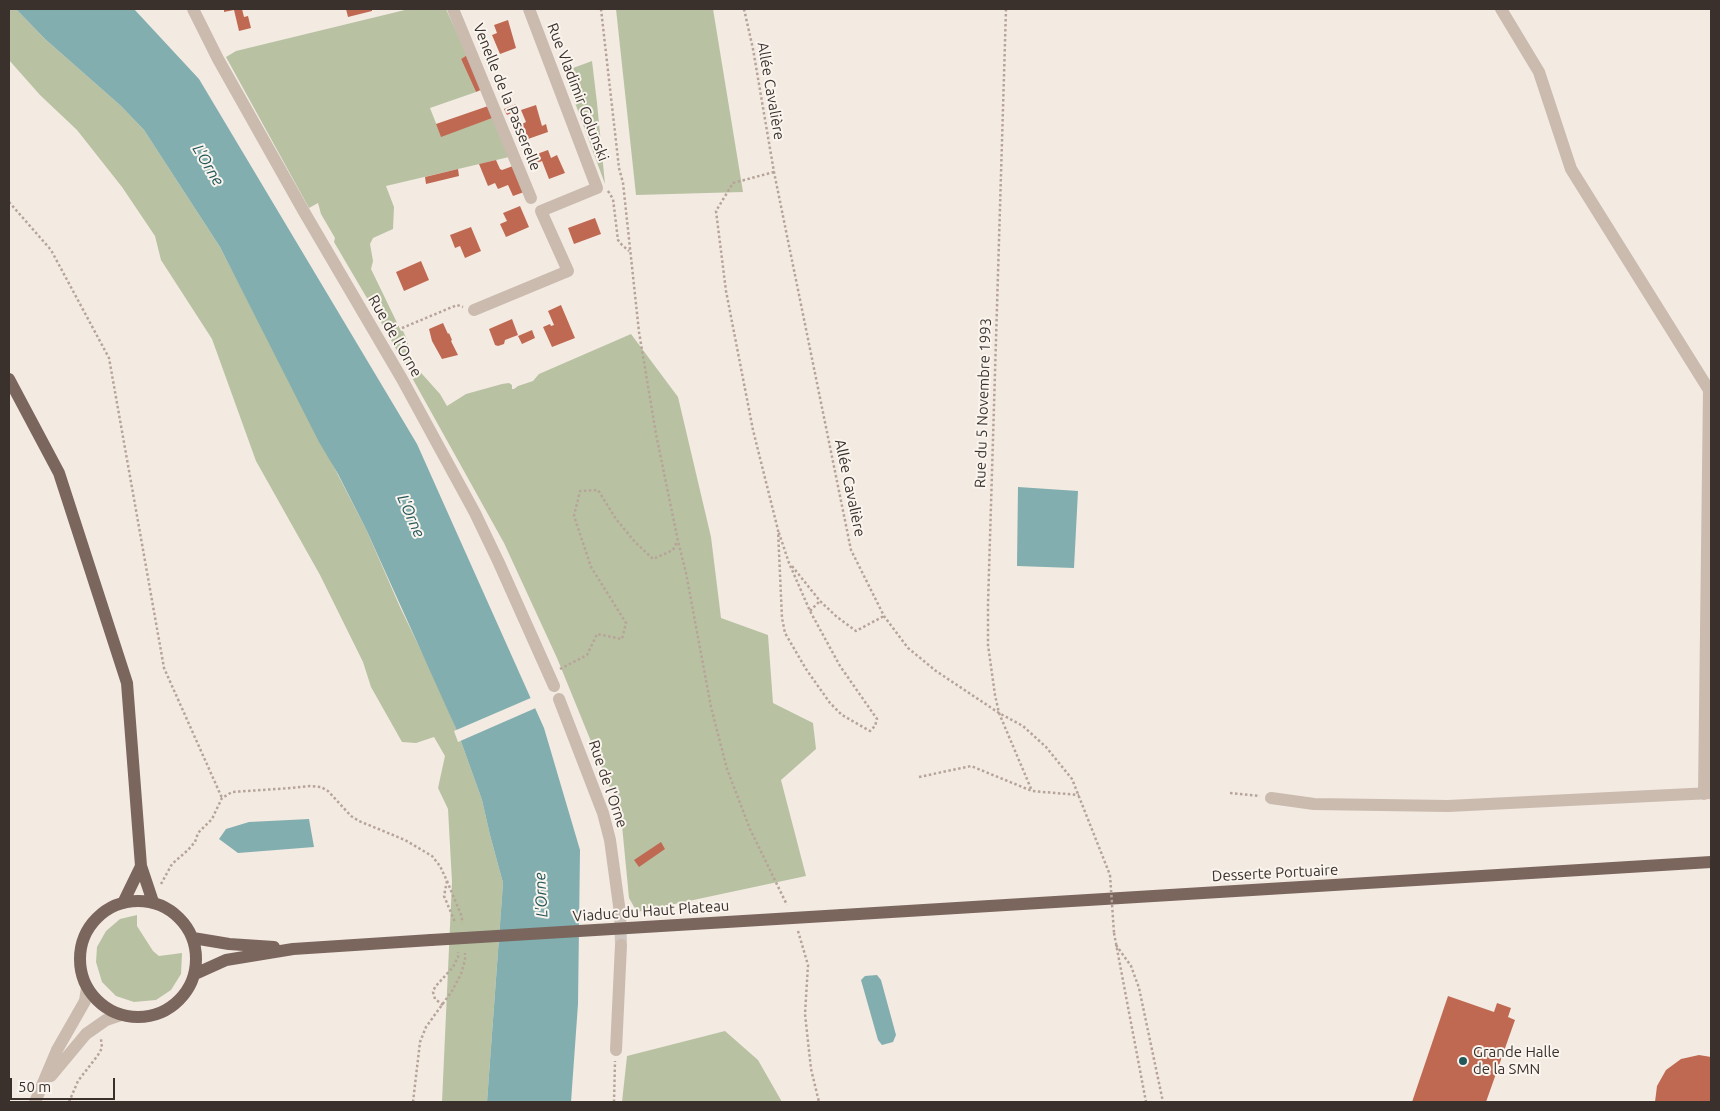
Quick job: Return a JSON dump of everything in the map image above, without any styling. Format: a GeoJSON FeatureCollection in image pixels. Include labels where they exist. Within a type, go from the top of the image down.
{"type":"FeatureCollection","features":[{"type":"Feature","properties":{"kind":"main road"},"geometry":{"type":"LineString","coordinates":[[9,379],[59,473],[127,684],[141,866],[153,902]]}},
{"type":"Feature","properties":{"kind":"main road","name":"Desserte Portuaire"},"geometry":{"type":"LineString","coordinates":[[842,915],[1711,862]]}},
{"type":"Feature","properties":{"kind":"main road"},"geometry":{"type":"LineString","coordinates":[[123,903],[141,866]]}},
{"type":"Feature","properties":{"kind":"main road"},"geometry":{"type":"LineString","coordinates":[[153,902],[166,907],[187,926],[193,938],[197,956],[195,974],[190,987],[172,1007],[160,1014],[134,1018],[121,1015],[102,1005],[87,988],[80,964],[83,941],[89,928],[110,908],[123,903],[153,902]]}},
{"type":"Feature","properties":{"kind":"main road","name":"Viaduc du Haut Plateau"},"geometry":{"type":"LineString","coordinates":[[294,949],[842,915]]}},
{"type":"Feature","properties":{"kind":"main road"},"geometry":{"type":"LineString","coordinates":[[193,938],[229,944],[294,949]]}},
{"type":"Feature","properties":{"kind":"main road"},"geometry":{"type":"LineString","coordinates":[[195,974],[226,960],[294,949]]}},
{"type":"Feature","properties":{"kind":"street","name":"Rue de l'Orne"},"geometry":{"type":"LineString","coordinates":[[193,9],[218,59],[308,219],[402,379],[475,514],[554,686]]}},
{"type":"Feature","properties":{"kind":"street","name":"Venelle de la Passerelle"},"geometry":{"type":"LineString","coordinates":[[453,9],[508,138],[531,198]]}},
{"type":"Feature","properties":{"kind":"street","name":"Rue Vladimir Golunski"},"geometry":{"type":"LineString","coordinates":[[529,9],[597,188]]}},
{"type":"Feature","properties":{"kind":"street"},"geometry":{"type":"LineString","coordinates":[[1271,798],[1314,804],[1448,806],[1708,794],[1709,390],[1572,169],[1539,72],[1501,9]]}},
{"type":"Feature","properties":{"kind":"street"},"geometry":{"type":"LineString","coordinates":[[474,310],[568,271],[541,211],[597,188]]}},
{"type":"Feature","properties":{"kind":"street","name":"Rue de l'Orne"},"geometry":{"type":"LineString","coordinates":[[559,699],[603,813],[610,840],[620,913]]}},
{"type":"Feature","properties":{"kind":"street"},"geometry":{"type":"LineString","coordinates":[[616,1050],[621,945]]}},
{"type":"Feature","properties":{"kind":"street"},"geometry":{"type":"LineString","coordinates":[[35,1102],[58,1050],[85,1001],[87,988]]}},
{"type":"Feature","properties":{"kind":"street"},"geometry":{"type":"LineString","coordinates":[[41,1087],[86,1034],[106,1020],[121,1015]]}},
{"type":"Feature","properties":{"kind":"path"},"geometry":{"type":"LineString","coordinates":[[601,9],[644,367],[711,707],[727,769],[750,829],[790,910]]}},
{"type":"Feature","properties":{"kind":"path","name":"Allée Cavalière"},"geometry":{"type":"LineString","coordinates":[[744,9],[753,49],[774,172],[851,550],[884,616],[908,648],[936,671],[999,713],[1023,726],[1046,747],[1072,779],[1110,875],[1114,933],[1146,1102]]}},
{"type":"Feature","properties":{"kind":"path","name":"Rue du 5 Novembre 1993"},"geometry":{"type":"LineString","coordinates":[[1006,9],[988,645],[999,713],[1032,791]]}},
{"type":"Feature","properties":{"kind":"path"},"geometry":{"type":"LineString","coordinates":[[774,172],[733,183],[716,211],[726,291],[747,402],[778,530],[810,611],[840,666],[877,719],[875,726],[870,730],[842,715],[830,703],[806,669],[785,634],[782,618],[778,530]]}},
{"type":"Feature","properties":{"kind":"path"},"geometry":{"type":"LineString","coordinates":[[597,188],[610,193],[613,199],[618,240],[629,251]]}},
{"type":"Feature","properties":{"kind":"path"},"geometry":{"type":"LineString","coordinates":[[9,202],[50,250],[109,358],[164,668],[222,798]]}},
{"type":"Feature","properties":{"kind":"path"},"geometry":{"type":"LineString","coordinates":[[402,328],[458,305],[474,310]]}},
{"type":"Feature","properties":{"kind":"path"},"geometry":{"type":"LineString","coordinates":[[549,673],[562,669],[587,655],[597,634],[622,639],[626,624],[591,567],[574,516],[580,491],[598,490],[616,519],[635,542],[653,559],[673,550],[678,541]]}},
{"type":"Feature","properties":{"kind":"path"},"geometry":{"type":"LineString","coordinates":[[790,563],[820,601],[836,617],[856,631],[884,616]]}},
{"type":"Feature","properties":{"kind":"path"},"geometry":{"type":"LineString","coordinates":[[810,611],[820,601]]}},
{"type":"Feature","properties":{"kind":"path"},"geometry":{"type":"LineString","coordinates":[[919,777],[970,766],[1032,791],[1079,796]]}},
{"type":"Feature","properties":{"kind":"path"},"geometry":{"type":"LineString","coordinates":[[153,902],[172,864],[195,842],[198,833],[212,818],[222,798],[232,792],[310,786],[321,787],[336,798],[351,816],[405,840],[432,856],[440,866],[447,881],[462,916],[462,923]]}},
{"type":"Feature","properties":{"kind":"path"},"geometry":{"type":"LineString","coordinates":[[1230,793],[1271,798]]}},
{"type":"Feature","properties":{"kind":"path"},"geometry":{"type":"LineString","coordinates":[[447,881],[444,896],[455,922]]}},
{"type":"Feature","properties":{"kind":"path"},"geometry":{"type":"LineString","coordinates":[[796,926],[808,965],[805,1014],[812,1069],[819,1102]]}},
{"type":"Feature","properties":{"kind":"path"},"geometry":{"type":"LineString","coordinates":[[1116,945],[1131,966],[1139,988],[1163,1102]]}},
{"type":"Feature","properties":{"kind":"path"},"geometry":{"type":"LineString","coordinates":[[443,1005],[435,999],[433,992],[452,967],[458,957],[458,952]]}},
{"type":"Feature","properties":{"kind":"path"},"geometry":{"type":"LineString","coordinates":[[413,1102],[420,1042],[426,1027],[443,1005],[461,974],[465,953]]}},
{"type":"Feature","properties":{"kind":"path"},"geometry":{"type":"LineString","coordinates":[[69,1102],[78,1080],[102,1048],[101,1036],[97,1026]]}},
{"type":"Feature","properties":{"kind":"path"},"geometry":{"type":"LineString","coordinates":[[614,1102],[616,1050]]}},
{"type":"Feature","properties":{"kind":"green space"},"geometry":{"type":"Polygon","coordinates":[[[9,9],[16,9],[45,39],[121,106],[144,130],[220,247],[366,529],[400,607],[437,684],[458,733],[482,800],[503,883],[487,1102],[442,1102],[452,882],[448,809],[438,788],[445,756],[434,737],[416,743],[402,742],[371,687],[363,662],[320,575],[256,461],[212,339],[161,260],[155,236],[122,187],[77,130],[40,95],[9,60],[9,9]]]}},
{"type":"Feature","properties":{"kind":"green space"},"geometry":{"type":"Polygon","coordinates":[[[409,9],[446,9],[467,55],[461,59],[476,92],[430,108],[441,136],[495,117],[509,157],[386,186],[394,207],[393,229],[373,238],[370,244],[373,261],[371,269],[408,342],[406,356],[440,394],[447,406],[466,394],[502,384],[509,383],[512,385],[512,389],[514,389],[533,381],[539,374],[631,334],[678,397],[711,537],[721,618],[768,635],[773,703],[813,723],[816,749],[781,780],[806,876],[637,912],[629,898],[621,815],[557,658],[504,543],[381,322],[334,242],[335,238],[321,214],[318,203],[309,208],[226,57],[236,51],[409,9]]]}},
{"type":"Feature","properties":{"kind":"green space"},"geometry":{"type":"Polygon","coordinates":[[[616,9],[713,9],[743,192],[636,195],[616,9]]]}},
{"type":"Feature","properties":{"kind":"green space"},"geometry":{"type":"Polygon","coordinates":[[[592,61],[605,184],[567,81],[576,77],[573,68],[592,61]]]}},
{"type":"Feature","properties":{"kind":"green space"},"geometry":{"type":"Polygon","coordinates":[[[137,915],[137,926],[153,951],[159,956],[182,953],[181,974],[171,990],[156,1000],[134,1002],[116,996],[102,982],[96,962],[97,947],[106,931],[120,919],[137,915]]]}},
{"type":"Feature","properties":{"kind":"green space"},"geometry":{"type":"Polygon","coordinates":[[[725,1031],[758,1060],[782,1102],[622,1102],[627,1056],[725,1031]]]}},
{"type":"Feature","properties":{"kind":"water","name":"L'Orne"},"geometry":{"type":"Polygon","coordinates":[[[16,9],[134,9],[199,79],[417,444],[544,728],[580,850],[578,1004],[571,1102],[487,1102],[503,883],[482,800],[458,733],[366,529],[338,474],[319,442],[220,247],[144,130],[121,106],[45,39],[16,9]]]}},
{"type":"Feature","properties":{"kind":"water"},"geometry":{"type":"Polygon","coordinates":[[[1018,487],[1078,491],[1074,568],[1017,566],[1018,487]]]}},
{"type":"Feature","properties":{"kind":"water"},"geometry":{"type":"Polygon","coordinates":[[[309,819],[314,847],[238,853],[219,839],[226,829],[249,822],[309,819]]]}},
{"type":"Feature","properties":{"kind":"water"},"geometry":{"type":"Polygon","coordinates":[[[877,975],[881,980],[896,1035],[893,1042],[882,1045],[878,1040],[861,980],[865,976],[877,975]]]}},
{"type":"Feature","properties":{"kind":"pier"},"geometry":{"type":"Polygon","coordinates":[[[533,697],[538,707],[458,742],[454,731],[533,697]]]}},
{"type":"Feature","properties":{"kind":"building"},"geometry":{"type":"Polygon","coordinates":[[[224,9],[242,9],[244,17],[248,16],[251,28],[239,31],[234,10],[224,12],[224,9]]]}},
{"type":"Feature","properties":{"kind":"building"},"geometry":{"type":"Polygon","coordinates":[[[346,9],[372,9],[372,11],[348,17],[346,9]]]}},
{"type":"Feature","properties":{"kind":"building"},"geometry":{"type":"Polygon","coordinates":[[[508,20],[516,48],[500,54],[492,35],[497,33],[494,25],[508,20]]]}},
{"type":"Feature","properties":{"kind":"building"},"geometry":{"type":"Polygon","coordinates":[[[467,55],[483,89],[476,92],[461,59],[467,55]]]}},
{"type":"Feature","properties":{"kind":"building"},"geometry":{"type":"Polygon","coordinates":[[[516,104],[518,110],[507,115],[504,109],[516,104]]]}},
{"type":"Feature","properties":{"kind":"building"},"geometry":{"type":"Polygon","coordinates":[[[491,105],[495,117],[441,137],[436,124],[491,105]]]}},
{"type":"Feature","properties":{"kind":"building"},"geometry":{"type":"Polygon","coordinates":[[[536,105],[542,126],[546,124],[548,132],[528,139],[522,124],[526,122],[521,110],[536,105]]]}},
{"type":"Feature","properties":{"kind":"building"},"geometry":{"type":"Polygon","coordinates":[[[548,150],[551,158],[557,155],[565,173],[549,179],[542,161],[537,163],[534,155],[548,150]]]}},
{"type":"Feature","properties":{"kind":"building"},"geometry":{"type":"Polygon","coordinates":[[[496,160],[502,170],[513,166],[524,192],[513,196],[508,185],[498,189],[495,183],[488,186],[479,164],[496,160]]]}},
{"type":"Feature","properties":{"kind":"building"},"geometry":{"type":"Polygon","coordinates":[[[458,169],[459,176],[426,184],[425,177],[458,169]]]}},
{"type":"Feature","properties":{"kind":"building"},"geometry":{"type":"Polygon","coordinates":[[[520,206],[529,227],[506,237],[500,224],[507,221],[503,213],[520,206]]]}},
{"type":"Feature","properties":{"kind":"building"},"geometry":{"type":"Polygon","coordinates":[[[595,218],[601,234],[574,244],[568,228],[595,218]]]}},
{"type":"Feature","properties":{"kind":"building"},"geometry":{"type":"Polygon","coordinates":[[[471,227],[481,251],[465,258],[460,246],[455,248],[450,235],[471,227]]]}},
{"type":"Feature","properties":{"kind":"building"},"geometry":{"type":"Polygon","coordinates":[[[421,261],[429,280],[404,291],[396,272],[421,261]]]}},
{"type":"Feature","properties":{"kind":"building"},"geometry":{"type":"Polygon","coordinates":[[[561,305],[575,338],[552,347],[543,327],[550,324],[551,326],[554,325],[548,311],[561,305]]]}},
{"type":"Feature","properties":{"kind":"building"},"geometry":{"type":"Polygon","coordinates":[[[512,319],[518,335],[505,340],[504,344],[495,345],[489,329],[512,319]]]}},
{"type":"Feature","properties":{"kind":"building"},"geometry":{"type":"Polygon","coordinates":[[[443,323],[458,355],[442,359],[432,341],[429,329],[443,323]]]}},
{"type":"Feature","properties":{"kind":"building"},"geometry":{"type":"Polygon","coordinates":[[[532,330],[535,338],[522,344],[518,336],[532,330]]]}},
{"type":"Feature","properties":{"kind":"building"},"geometry":{"type":"Polygon","coordinates":[[[661,842],[665,849],[639,867],[634,860],[661,842]]]}},
{"type":"Feature","properties":{"kind":"building","name":"Grande Halle de la SMN"},"geometry":{"type":"Polygon","coordinates":[[[1448,996],[1494,1012],[1497,1003],[1511,1008],[1508,1017],[1515,1020],[1486,1102],[1412,1102],[1448,996]]]}},
{"type":"Feature","properties":{"kind":"building"},"geometry":{"type":"Polygon","coordinates":[[[1699,1055],[1711,1057],[1711,1102],[1655,1102],[1657,1086],[1666,1070],[1681,1059],[1699,1055]]]}},
{"type":"Feature","properties":{"kind":"tunnel"},"geometry":{"type":"LineString","coordinates":[[620,913],[621,945]]}},
{"type":"Feature","properties":{"kind":"place","name":"Grande Halle de la SMN"},"geometry":{"type":"Point","coordinates":[1463,1061]}}]}
